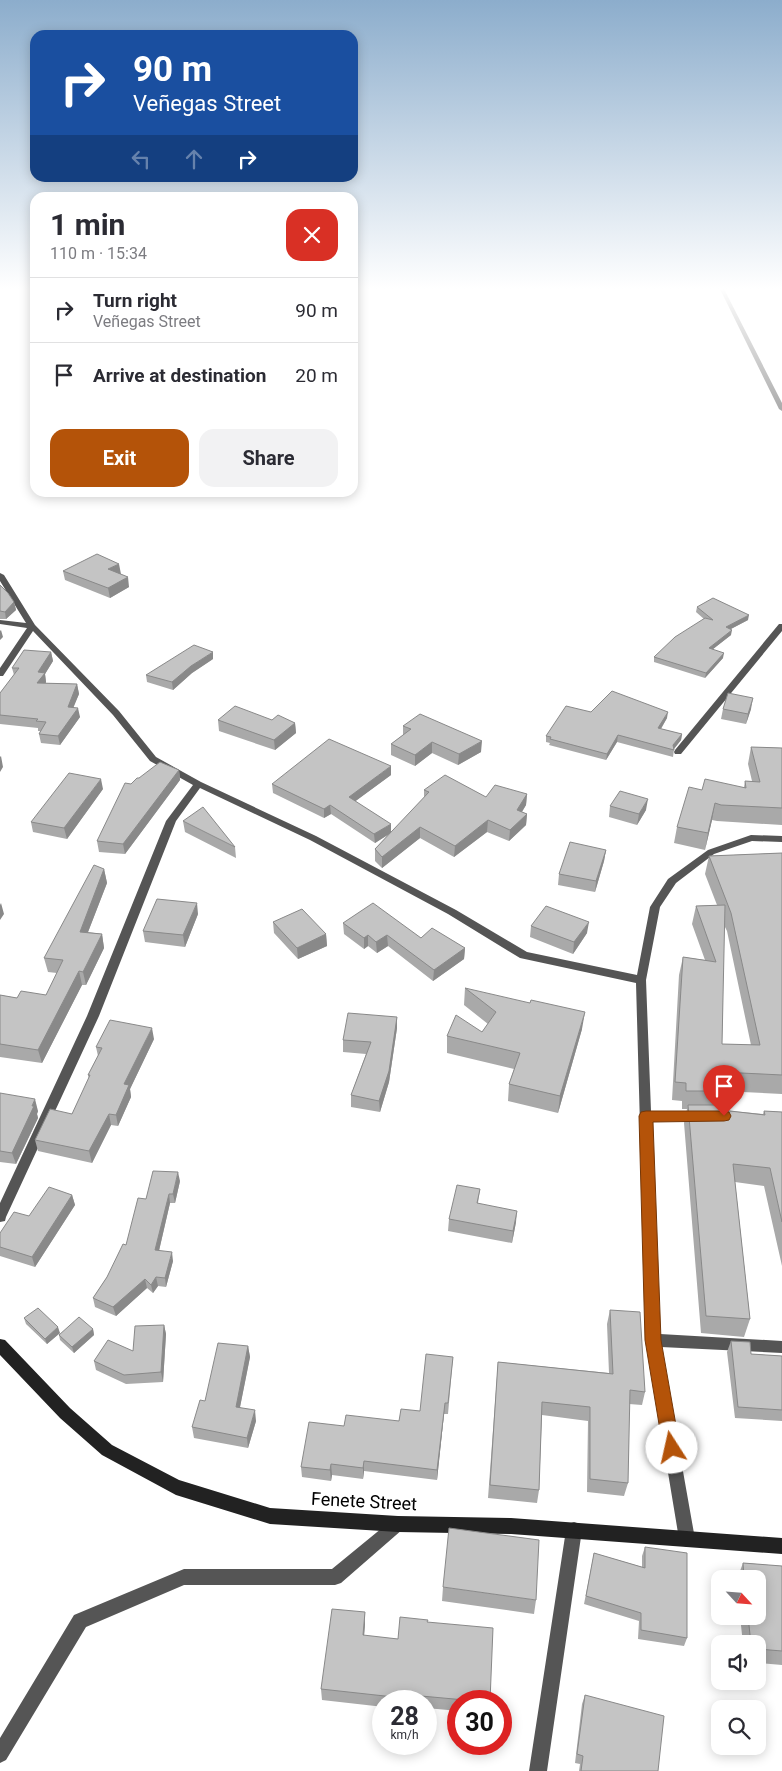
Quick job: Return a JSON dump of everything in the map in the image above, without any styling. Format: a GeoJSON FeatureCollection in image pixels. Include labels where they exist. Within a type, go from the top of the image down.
{"type":"FeatureCollection","features":[{"type":"Feature","properties":{"kind":"main road","name":"Fenete Street"},"geometry":{"type":"LineString","coordinates":[[0,1345],[65,1413],[107,1450],[176,1486],[270,1516],[398,1524],[511,1526],[782,1546]]}},
{"type":"Feature","properties":{"kind":"street"},"geometry":{"type":"LineString","coordinates":[[762,370],[782,409]]}},
{"type":"Feature","properties":{"kind":"street"},"geometry":{"type":"LineString","coordinates":[[0,575],[32,626],[116,713],[153,759],[198,784],[313,838],[452,912],[524,955],[640,980]]}},
{"type":"Feature","properties":{"kind":"street"},"geometry":{"type":"LineString","coordinates":[[0,622],[32,626]]}},
{"type":"Feature","properties":{"kind":"street"},"geometry":{"type":"LineString","coordinates":[[0,674],[32,626]]}},
{"type":"Feature","properties":{"kind":"street"},"geometry":{"type":"LineString","coordinates":[[678,752],[782,626]]}},
{"type":"Feature","properties":{"kind":"street"},"geometry":{"type":"LineString","coordinates":[[0,1217],[93,1016],[172,821],[198,784]]}},
{"type":"Feature","properties":{"kind":"street"},"geometry":{"type":"LineString","coordinates":[[687,1539],[653,1340],[640,980],[655,907],[672,881],[711,852],[751,838],[782,839]]}},
{"type":"Feature","properties":{"kind":"street"},"geometry":{"type":"LineString","coordinates":[[646,1116],[714,1116]]}},
{"type":"Feature","properties":{"kind":"street"},"geometry":{"type":"LineString","coordinates":[[653,1340],[782,1348]]}},
{"type":"Feature","properties":{"kind":"street"},"geometry":{"type":"LineString","coordinates":[[0,1754],[80,1621],[184,1577],[335,1577],[398,1524]]}},
{"type":"Feature","properties":{"kind":"street"},"geometry":{"type":"LineString","coordinates":[[538,1771],[574,1530]]}},
{"type":"Feature","properties":{"kind":"building"},"geometry":{"type":"Polygon","coordinates":[[[97,554],[119,564],[108,569],[128,577],[108,588],[63,571],[97,554]]]}},
{"type":"Feature","properties":{"kind":"building"},"geometry":{"type":"Polygon","coordinates":[[[0,585],[14,602],[5,612],[0,611],[0,585]]]}},
{"type":"Feature","properties":{"kind":"building"},"geometry":{"type":"Polygon","coordinates":[[[713,598],[749,615],[726,627],[732,630],[709,648],[724,653],[706,673],[654,657],[675,637],[705,618],[713,620],[697,607],[713,598]]]}},
{"type":"Feature","properties":{"kind":"building"},"geometry":{"type":"Polygon","coordinates":[[[194,645],[213,652],[191,666],[172,682],[146,675],[194,645]]]}},
{"type":"Feature","properties":{"kind":"building"},"geometry":{"type":"Polygon","coordinates":[[[24,650],[51,652],[38,672],[45,673],[37,683],[77,684],[68,707],[78,708],[58,736],[39,734],[46,722],[36,721],[38,719],[0,715],[0,693],[19,668],[12,668],[24,650]]]}},
{"type":"Feature","properties":{"kind":"building"},"geometry":{"type":"Polygon","coordinates":[[[612,691],[668,712],[658,728],[682,734],[673,745],[674,750],[618,735],[607,754],[550,739],[551,737],[546,736],[566,706],[591,712],[612,691]]]}},
{"type":"Feature","properties":{"kind":"building"},"geometry":{"type":"Polygon","coordinates":[[[728,693],[753,698],[748,714],[723,709],[728,693]]]}},
{"type":"Feature","properties":{"kind":"building"},"geometry":{"type":"Polygon","coordinates":[[[235,706],[272,720],[278,715],[295,723],[274,740],[218,720],[235,706]]]}},
{"type":"Feature","properties":{"kind":"building"},"geometry":{"type":"Polygon","coordinates":[[[420,714],[482,741],[459,754],[432,742],[415,755],[391,744],[411,729],[403,726],[420,714]]]}},
{"type":"Feature","properties":{"kind":"building"},"geometry":{"type":"Polygon","coordinates":[[[329,739],[391,766],[349,797],[391,824],[374,834],[330,805],[324,809],[272,784],[329,739]]]}},
{"type":"Feature","properties":{"kind":"building"},"geometry":{"type":"Polygon","coordinates":[[[751,747],[782,748],[782,808],[721,805],[715,803],[708,833],[677,827],[689,787],[702,790],[705,779],[746,788],[745,781],[760,782],[751,747]]]}},
{"type":"Feature","properties":{"kind":"building"},"geometry":{"type":"Polygon","coordinates":[[[160,762],[179,770],[123,844],[97,841],[125,783],[131,784],[160,762]]]}},
{"type":"Feature","properties":{"kind":"building"},"geometry":{"type":"Polygon","coordinates":[[[69,773],[101,779],[64,828],[31,822],[69,773]]]}},
{"type":"Feature","properties":{"kind":"building"},"geometry":{"type":"Polygon","coordinates":[[[445,775],[486,797],[495,785],[527,794],[517,810],[527,814],[510,830],[488,820],[455,846],[420,827],[382,857],[375,849],[429,792],[424,790],[445,775]]]}},
{"type":"Feature","properties":{"kind":"building"},"geometry":{"type":"Polygon","coordinates":[[[620,791],[648,799],[639,814],[610,806],[620,791]]]}},
{"type":"Feature","properties":{"kind":"building"},"geometry":{"type":"Polygon","coordinates":[[[203,807],[235,847],[183,821],[203,807]]]}},
{"type":"Feature","properties":{"kind":"building"},"geometry":{"type":"Polygon","coordinates":[[[570,842],[606,850],[596,881],[559,874],[570,842]]]}},
{"type":"Feature","properties":{"kind":"building"},"geometry":{"type":"Polygon","coordinates":[[[782,853],[782,1075],[721,1072],[721,1091],[686,1091],[686,1083],[675,1082],[683,957],[716,962],[696,906],[725,905],[722,1044],[760,1045],[731,913],[709,856],[782,853]]]}},
{"type":"Feature","properties":{"kind":"building"},"geometry":{"type":"Polygon","coordinates":[[[94,865],[104,869],[80,932],[102,934],[83,972],[79,971],[38,1050],[0,1044],[0,995],[17,998],[21,991],[46,995],[63,960],[44,958],[94,865]]]}},
{"type":"Feature","properties":{"kind":"building"},"geometry":{"type":"Polygon","coordinates":[[[157,899],[197,903],[183,935],[143,931],[157,899]]]}},
{"type":"Feature","properties":{"kind":"building"},"geometry":{"type":"Polygon","coordinates":[[[373,903],[421,938],[432,928],[465,948],[434,970],[387,935],[376,942],[368,935],[364,938],[343,923],[373,903]]]}},
{"type":"Feature","properties":{"kind":"building"},"geometry":{"type":"Polygon","coordinates":[[[546,906],[589,922],[574,942],[531,926],[546,906]]]}},
{"type":"Feature","properties":{"kind":"building"},"geometry":{"type":"Polygon","coordinates":[[[302,909],[326,934],[297,948],[273,922],[302,909]]]}},
{"type":"Feature","properties":{"kind":"building"},"geometry":{"type":"Polygon","coordinates":[[[465,988],[530,1003],[531,1000],[585,1012],[560,1096],[509,1084],[520,1053],[447,1036],[456,1015],[482,1032],[496,1012],[465,988]]]}},
{"type":"Feature","properties":{"kind":"building"},"geometry":{"type":"Polygon","coordinates":[[[348,1013],[397,1017],[389,1071],[379,1101],[351,1095],[371,1042],[343,1040],[348,1013]]]}},
{"type":"Feature","properties":{"kind":"building"},"geometry":{"type":"Polygon","coordinates":[[[110,1020],[152,1028],[124,1084],[129,1085],[116,1115],[109,1114],[89,1151],[35,1140],[50,1109],[72,1114],[90,1075],[88,1075],[102,1048],[96,1047],[110,1020]]]}},
{"type":"Feature","properties":{"kind":"building"},"geometry":{"type":"Polygon","coordinates":[[[0,1093],[35,1099],[32,1106],[34,1106],[12,1153],[0,1151],[0,1093]]]}},
{"type":"Feature","properties":{"kind":"building"},"geometry":{"type":"Polygon","coordinates":[[[688,1105],[721,1105],[721,1110],[765,1115],[764,1111],[782,1112],[782,1222],[770,1168],[733,1164],[750,1319],[706,1316],[688,1105]]]}},
{"type":"Feature","properties":{"kind":"building"},"geometry":{"type":"Polygon","coordinates":[[[153,1171],[178,1172],[173,1194],[169,1194],[155,1250],[172,1252],[165,1278],[156,1277],[151,1285],[145,1279],[113,1307],[93,1298],[107,1277],[123,1244],[126,1245],[138,1198],[146,1199],[153,1171]]]}},
{"type":"Feature","properties":{"kind":"building"},"geometry":{"type":"Polygon","coordinates":[[[457,1185],[480,1189],[477,1203],[517,1211],[513,1231],[449,1219],[457,1185]]]}},
{"type":"Feature","properties":{"kind":"building"},"geometry":{"type":"Polygon","coordinates":[[[49,1187],[72,1195],[32,1257],[0,1247],[0,1233],[14,1212],[29,1216],[49,1187]]]}},
{"type":"Feature","properties":{"kind":"building"},"geometry":{"type":"Polygon","coordinates":[[[38,1308],[58,1327],[45,1339],[24,1318],[38,1308]]]}},
{"type":"Feature","properties":{"kind":"building"},"geometry":{"type":"Polygon","coordinates":[[[610,1310],[640,1312],[645,1392],[630,1390],[628,1483],[590,1479],[590,1407],[542,1402],[539,1490],[490,1485],[498,1362],[613,1374],[610,1310]]]}},
{"type":"Feature","properties":{"kind":"building"},"geometry":{"type":"Polygon","coordinates":[[[79,1317],[93,1329],[72,1347],[59,1335],[79,1317]]]}},
{"type":"Feature","properties":{"kind":"building"},"geometry":{"type":"Polygon","coordinates":[[[164,1325],[161,1372],[124,1375],[94,1361],[108,1340],[133,1351],[135,1326],[164,1325]]]}},
{"type":"Feature","properties":{"kind":"building"},"geometry":{"type":"Polygon","coordinates":[[[731,1341],[750,1342],[751,1354],[782,1356],[782,1410],[738,1407],[731,1341]]]}},
{"type":"Feature","properties":{"kind":"building"},"geometry":{"type":"Polygon","coordinates":[[[218,1343],[248,1346],[236,1407],[255,1410],[247,1438],[192,1427],[200,1400],[205,1401],[218,1343]]]}},
{"type":"Feature","properties":{"kind":"building"},"geometry":{"type":"Polygon","coordinates":[[[426,1354],[453,1357],[437,1470],[364,1461],[363,1468],[331,1464],[330,1470],[301,1467],[309,1422],[344,1426],[346,1415],[399,1421],[401,1409],[420,1411],[426,1354]]]}},
{"type":"Feature","properties":{"kind":"building"},"geometry":{"type":"Polygon","coordinates":[[[449,1528],[539,1540],[536,1600],[443,1587],[449,1528]]]}},
{"type":"Feature","properties":{"kind":"building"},"geometry":{"type":"Polygon","coordinates":[[[645,1547],[687,1553],[687,1638],[641,1630],[641,1613],[586,1596],[594,1553],[645,1568],[645,1547]]]}},
{"type":"Feature","properties":{"kind":"building"},"geometry":{"type":"Polygon","coordinates":[[[743,1563],[782,1566],[782,1651],[766,1650],[766,1635],[750,1635],[749,1625],[766,1625],[766,1570],[743,1570],[743,1563]]]}},
{"type":"Feature","properties":{"kind":"building"},"geometry":{"type":"Polygon","coordinates":[[[332,1609],[365,1612],[363,1635],[398,1639],[400,1617],[428,1620],[427,1622],[493,1628],[490,1690],[447,1690],[447,1698],[437,1697],[437,1690],[372,1690],[372,1695],[321,1689],[332,1609]]]}},
{"type":"Feature","properties":{"kind":"building"},"geometry":{"type":"Polygon","coordinates":[[[585,1695],[664,1716],[658,1771],[581,1771],[583,1756],[577,1754],[585,1695]]]}},
{"type":"Feature","properties":{"kind":"route"},"geometry":{"type":"LineString","coordinates":[[672,1448],[653,1340],[646,1116],[724,1116]]}}]}
